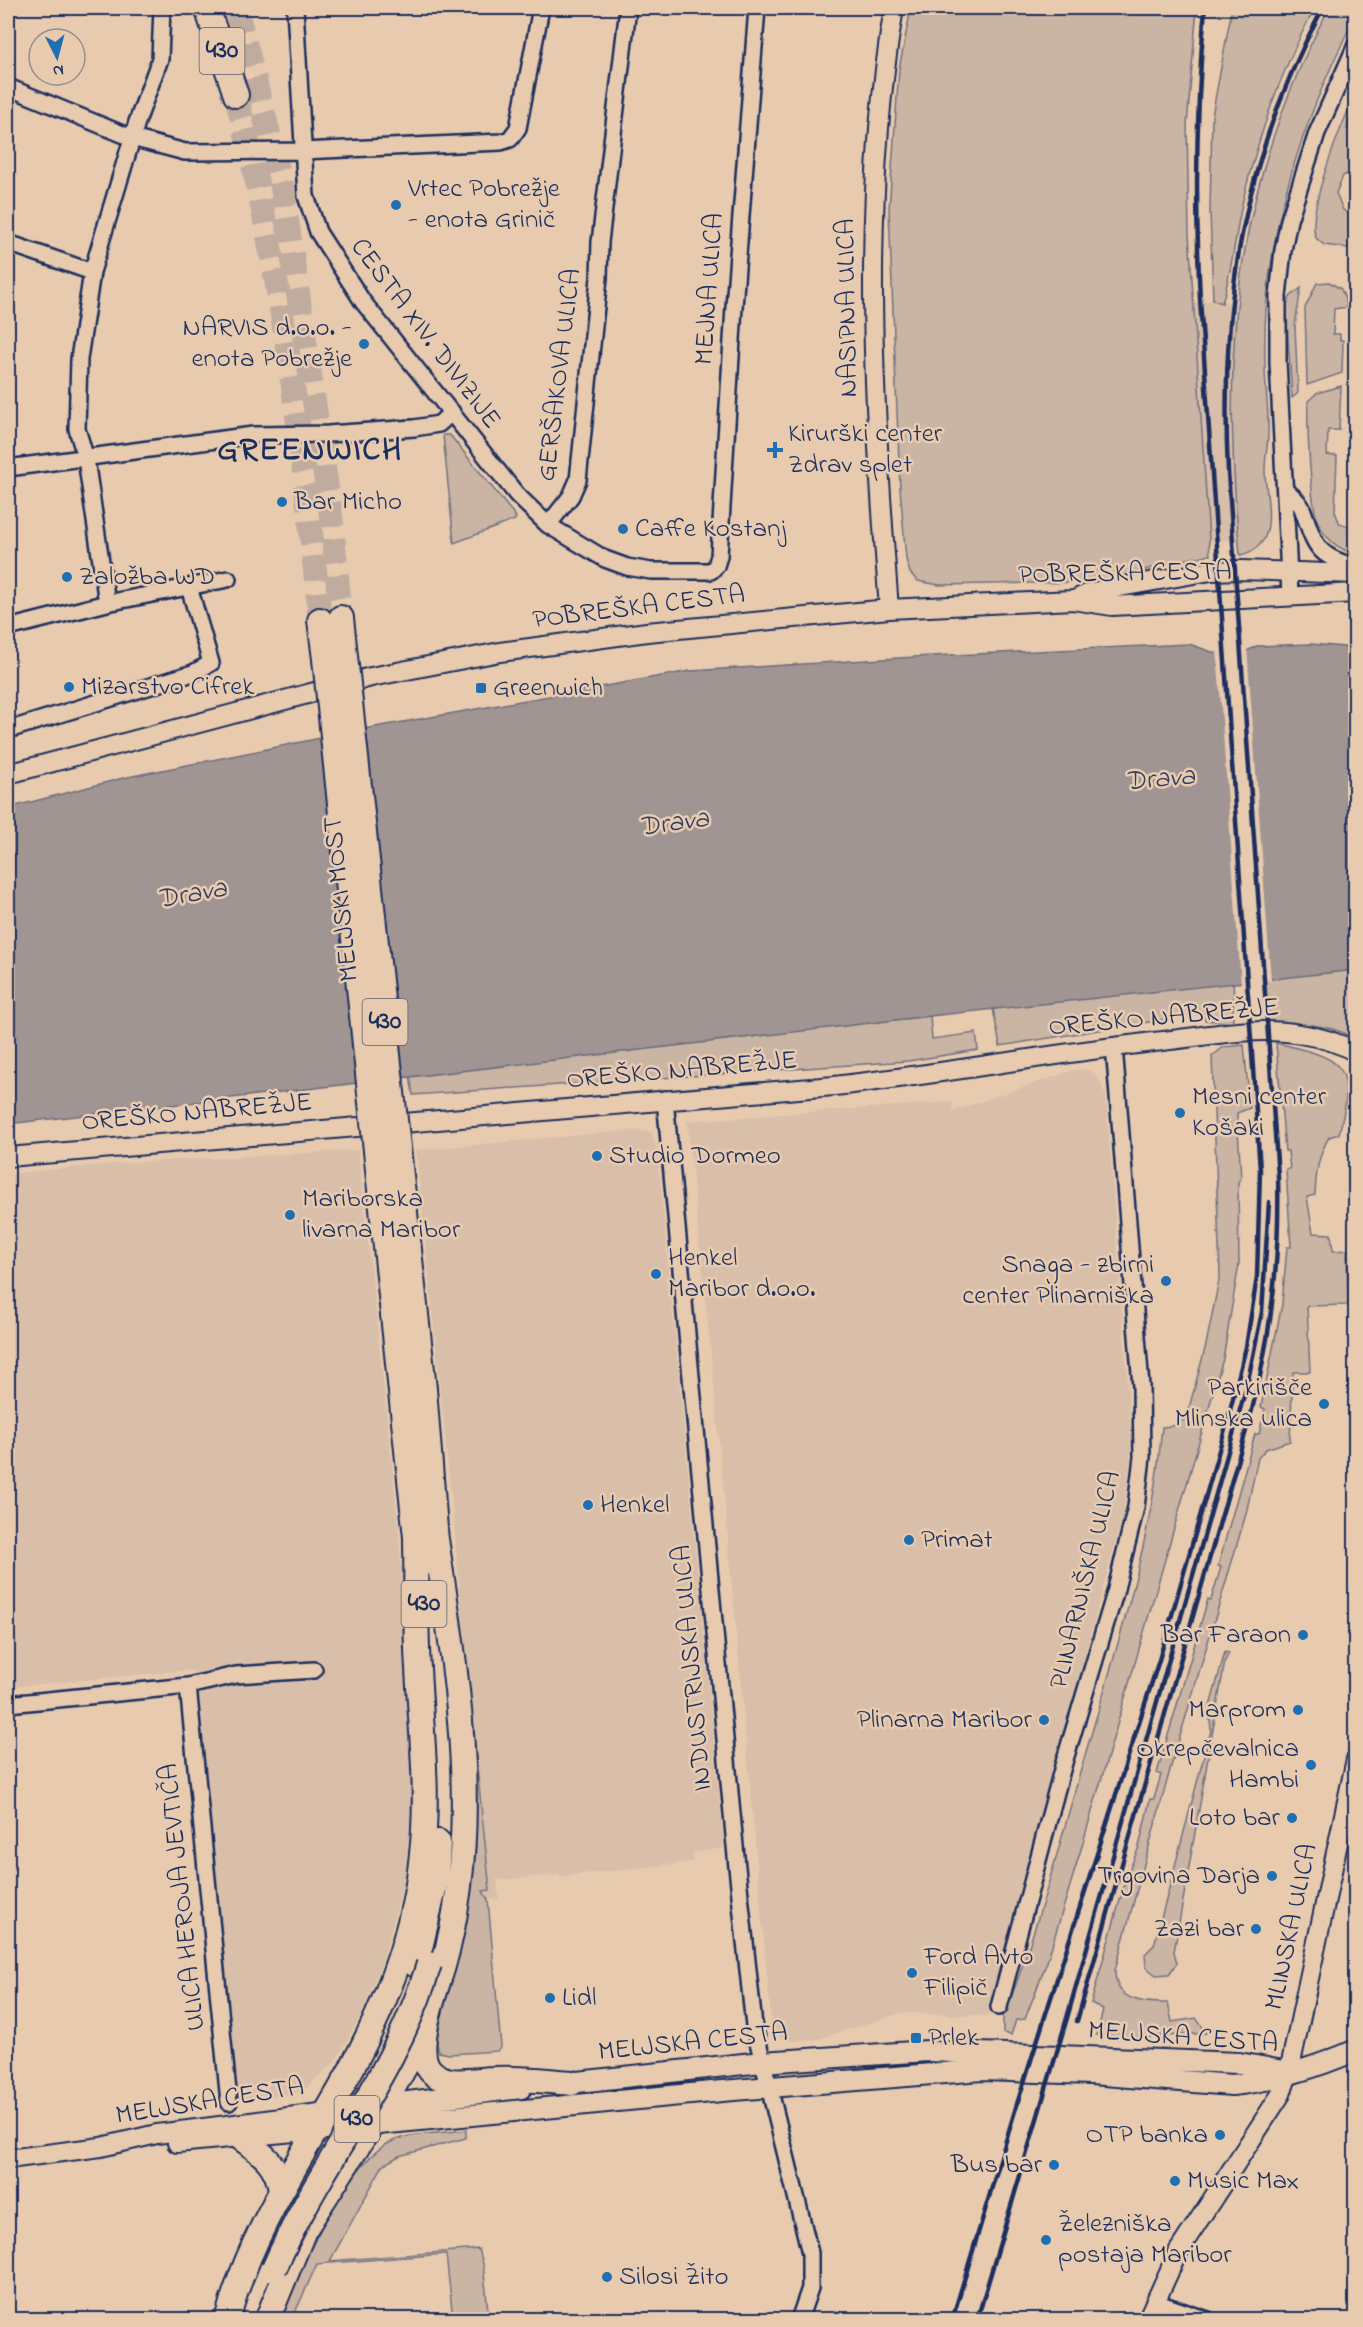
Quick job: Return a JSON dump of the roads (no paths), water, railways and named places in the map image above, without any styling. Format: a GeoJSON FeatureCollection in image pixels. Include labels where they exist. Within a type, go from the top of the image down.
{"type":"FeatureCollection","features":[{"type":"Feature","properties":{"kind":"highway","name":"430"},"geometry":{"type":"LineString","coordinates":[[207,8],[236,95]]}},
{"type":"Feature","properties":{"kind":"highway","name":"MELJSKI MOST"},"geometry":{"type":"LineString","coordinates":[[331,619],[413,1391],[426,1540]]}},
{"type":"Feature","properties":{"kind":"highway","name":"430"},"geometry":{"type":"LineString","coordinates":[[240,2319],[308,2199],[387,2068],[412,2012],[422,1965],[441,1902],[449,1820],[426,1540]]}},
{"type":"Feature","properties":{"kind":"highway"},"geometry":{"type":"LineString","coordinates":[[426,1540],[455,1664],[464,1777],[464,1818],[458,1904],[423,2051],[426,2065],[439,2078],[451,2081],[511,2078],[572,2082]]}},
{"type":"Feature","properties":{"kind":"highway"},"geometry":{"type":"LineString","coordinates":[[227,2319],[240,2280],[282,2190],[359,2058],[387,1995],[402,1952],[422,1857],[426,1778],[418,1667],[426,1540]]}},
{"type":"Feature","properties":{"kind":"highway"},"geometry":{"type":"LineString","coordinates":[[267,2319],[304,2230],[378,2114],[407,2063],[434,2000]]}},
{"type":"Feature","properties":{"kind":"highway"},"geometry":{"type":"LineString","coordinates":[[241,2138],[268,2157],[279,2174],[282,2190]]}},
{"type":"Feature","properties":{"kind":"highway","name":"430"},"geometry":{"type":"LineString","coordinates":[[252,2319],[268,2268]]}},
{"type":"Feature","properties":{"kind":"main road"},"geometry":{"type":"LineString","coordinates":[[1289,2072],[1356,2050]]}},
{"type":"Feature","properties":{"kind":"main road","name":"MELJSKA CESTA"},"geometry":{"type":"LineString","coordinates":[[321,2121],[378,2114],[572,2082],[762,2062],[928,2051],[1239,2063],[1289,2072]]}},
{"type":"Feature","properties":{"kind":"main road","name":"MELJSKA CESTA"},"geometry":{"type":"LineString","coordinates":[[378,2114],[982,2070],[1090,2074],[1232,2085],[1249,2083],[1289,2072]]}},
{"type":"Feature","properties":{"kind":"street"},"geometry":{"type":"LineString","coordinates":[[107,603],[86,459],[77,429],[77,394],[92,272],[132,138],[160,59],[162,8]]}},
{"type":"Feature","properties":{"kind":"street","name":"CESTA XIV. DIVIZIJE"},"geometry":{"type":"LineString","coordinates":[[295,8],[306,196],[318,232],[363,302],[517,495],[548,525],[605,559],[627,567],[651,571],[711,571]]}},
{"type":"Feature","properties":{"kind":"street"},"geometry":{"type":"LineString","coordinates":[[8,87],[132,138],[185,152],[302,151],[501,142],[510,139],[518,128],[542,8]]}},
{"type":"Feature","properties":{"kind":"street","name":"GERŠAKOVA ULICA"},"geometry":{"type":"LineString","coordinates":[[548,525],[571,496],[578,480],[599,278],[600,242],[628,8]]}},
{"type":"Feature","properties":{"kind":"street","name":"MEJNA ULICA"},"geometry":{"type":"LineString","coordinates":[[711,571],[716,566],[718,556],[757,8]]}},
{"type":"Feature","properties":{"kind":"street","name":"NASIPNA ULICA"},"geometry":{"type":"LineString","coordinates":[[889,609],[874,375],[872,301],[874,179],[884,66],[894,8]]}},
{"type":"Feature","properties":{"kind":"street"},"geometry":{"type":"LineString","coordinates":[[1290,595],[1278,362],[1278,296],[1283,250],[1289,220],[1317,133],[1356,45]]}},
{"type":"Feature","properties":{"kind":"street"},"geometry":{"type":"LineString","coordinates":[[8,243],[92,272]]}},
{"type":"Feature","properties":{"kind":"street"},"geometry":{"type":"LineString","coordinates":[[8,468],[253,435],[328,434],[414,428],[439,424],[452,412]]}},
{"type":"Feature","properties":{"kind":"street"},"geometry":{"type":"LineString","coordinates":[[1286,490],[1301,506],[1305,523],[1318,547],[1332,558],[1356,567]]}},
{"type":"Feature","properties":{"kind":"street"},"geometry":{"type":"LineString","coordinates":[[1073,600],[1092,592],[1211,572],[1241,570],[1356,574]]}},
{"type":"Feature","properties":{"kind":"street"},"geometry":{"type":"LineString","coordinates":[[8,628],[107,603],[228,579]]}},
{"type":"Feature","properties":{"kind":"street"},"geometry":{"type":"LineString","coordinates":[[8,730],[193,674],[211,663],[189,587]]}},
{"type":"Feature","properties":{"kind":"street","name":"POBREŠKA CESTA"},"geometry":{"type":"LineString","coordinates":[[8,774],[409,668],[572,641],[889,609],[1073,600],[1113,606],[1356,593]]}},
{"type":"Feature","properties":{"kind":"street","name":"MELJSKI MOST"},"geometry":{"type":"LineString","coordinates":[[337,686],[385,1125]]}},
{"type":"Feature","properties":{"kind":"street","name":"OREŠKO NABREŽJE"},"geometry":{"type":"LineString","coordinates":[[8,1157],[916,1077],[1114,1046],[1276,1032],[1299,1033],[1333,1041],[1356,1052]]}},
{"type":"Feature","properties":{"kind":"street","name":"PLINARNIŠKA ULICA"},"geometry":{"type":"LineString","coordinates":[[999,2007],[1063,1766],[1115,1593],[1136,1507],[1142,1457],[1142,1386],[1114,1046]]}},
{"type":"Feature","properties":{"kind":"street","name":"INDUSTRIJSKA ULICA"},"geometry":{"type":"LineString","coordinates":[[665,1100],[754,2026],[810,2253],[810,2288],[799,2319]]}},
{"type":"Feature","properties":{"kind":"street"},"geometry":{"type":"LineString","coordinates":[[8,1704],[188,1686],[236,1675],[314,1670]]}},
{"type":"Feature","properties":{"kind":"street","name":"ULICA HEROJA JEVTIČA"},"geometry":{"type":"LineString","coordinates":[[188,1686],[229,2102]]}},
{"type":"Feature","properties":{"kind":"street","name":"MLINSKA ULICA"},"geometry":{"type":"LineString","coordinates":[[1147,2319],[1178,2252],[1281,2094],[1289,2072],[1356,1759]]}},
{"type":"Feature","properties":{"kind":"street","name":"MELJSKA CESTA"},"geometry":{"type":"LineString","coordinates":[[101,2147],[136,2148],[241,2138],[321,2121]]}},
{"type":"Feature","properties":{"kind":"street","name":"MELJSKA CESTA"},"geometry":{"type":"LineString","coordinates":[[8,2159],[101,2147],[157,2134],[321,2121]]}},
{"type":"Feature","properties":{"kind":"street"},"geometry":{"type":"LineString","coordinates":[[1155,2302],[1208,2319]]}},
{"type":"Feature","properties":{"kind":"water","name":"Drava"},"geometry":{"type":"Polygon","coordinates":[[[1189,644],[1215,653],[1243,653],[1257,646],[1311,644],[1355,648],[1355,970],[930,1016],[8,1124],[8,808],[123,778],[375,727],[690,671],[931,656],[1189,644]]]}},
{"type":"Feature","properties":{"kind":"tunnel"},"geometry":{"type":"LineString","coordinates":[[236,8],[281,180],[331,515],[341,618]]}},
{"type":"Feature","properties":{"kind":"tunnel"},"geometry":{"type":"LineString","coordinates":[[236,95],[252,160],[278,290],[298,422],[320,620]]}},
{"type":"Feature","properties":{"kind":"railway"},"geometry":{"type":"LineString","coordinates":[[952,2320],[1017,2104],[1159,1660],[1227,1422],[1246,1347],[1257,1277],[1260,1170],[1198,262],[1198,117],[1205,8]]}},
{"type":"Feature","properties":{"kind":"railway"},"geometry":{"type":"LineString","coordinates":[[1077,2021],[1252,1410],[1270,1323],[1278,1235],[1278,1176],[1228,472],[1226,410],[1228,350],[1233,291],[1242,233],[1255,176],[1273,120],[1295,64],[1323,8]]}},
{"type":"Feature","properties":{"kind":"railway"},"geometry":{"type":"LineString","coordinates":[[977,2320],[1067,2018],[1247,1385],[1262,1312],[1269,1202]]}},
{"type":"Feature","properties":{"kind":"place","name":"Vrtec Pobrežje - enota Grinič"},"geometry":{"type":"Point","coordinates":[396,205]}},
{"type":"Feature","properties":{"kind":"place","name":"NARVIS d.o.o. - enota Pobrežje"},"geometry":{"type":"Point","coordinates":[364,344]}},
{"type":"Feature","properties":{"kind":"place","name":"Kirurški center Zdrav splet"},"geometry":{"type":"Point","coordinates":[775,450]}},
{"type":"Feature","properties":{"kind":"place","name":"Bar Micho"},"geometry":{"type":"Point","coordinates":[282,502]}},
{"type":"Feature","properties":{"kind":"place","name":"Caffe Kostanj"},"geometry":{"type":"Point","coordinates":[623,529]}},
{"type":"Feature","properties":{"kind":"place","name":"Založba WD"},"geometry":{"type":"Point","coordinates":[67,577]}},
{"type":"Feature","properties":{"kind":"place","name":"Mizarstvo Cifrek"},"geometry":{"type":"Point","coordinates":[69,687]}},
{"type":"Feature","properties":{"kind":"place","name":"Greenwich"},"geometry":{"type":"Point","coordinates":[481,688]}},
{"type":"Feature","properties":{"kind":"place","name":"Mesni center Košaki"},"geometry":{"type":"Point","coordinates":[1180,1113]}},
{"type":"Feature","properties":{"kind":"place","name":"Studio Dormeo"},"geometry":{"type":"Point","coordinates":[597,1156]}},
{"type":"Feature","properties":{"kind":"place","name":"Mariborska livarna Maribor"},"geometry":{"type":"Point","coordinates":[290,1215]}},
{"type":"Feature","properties":{"kind":"place","name":"Henkel Maribor d.o.o."},"geometry":{"type":"Point","coordinates":[656,1274]}},
{"type":"Feature","properties":{"kind":"place","name":"Snaga - zbirni center Plinarniška"},"geometry":{"type":"Point","coordinates":[1166,1281]}},
{"type":"Feature","properties":{"kind":"place","name":"Parkirišče Mlinska ulica"},"geometry":{"type":"Point","coordinates":[1324,1404]}},
{"type":"Feature","properties":{"kind":"place","name":"Henkel"},"geometry":{"type":"Point","coordinates":[588,1505]}},
{"type":"Feature","properties":{"kind":"place","name":"Primat"},"geometry":{"type":"Point","coordinates":[909,1540]}},
{"type":"Feature","properties":{"kind":"place","name":"Bar Faraon"},"geometry":{"type":"Point","coordinates":[1303,1635]}},
{"type":"Feature","properties":{"kind":"place","name":"Marprom"},"geometry":{"type":"Point","coordinates":[1298,1710]}},
{"type":"Feature","properties":{"kind":"place","name":"Plinarna Maribor"},"geometry":{"type":"Point","coordinates":[1044,1720]}},
{"type":"Feature","properties":{"kind":"place","name":"Okrepčevalnica Hambi"},"geometry":{"type":"Point","coordinates":[1311,1765]}},
{"type":"Feature","properties":{"kind":"place","name":"Loto bar"},"geometry":{"type":"Point","coordinates":[1292,1818]}},
{"type":"Feature","properties":{"kind":"place","name":"Trgovina Darja"},"geometry":{"type":"Point","coordinates":[1272,1876]}},
{"type":"Feature","properties":{"kind":"place","name":"Zazi bar"},"geometry":{"type":"Point","coordinates":[1256,1929]}},
{"type":"Feature","properties":{"kind":"place","name":"Ford Avto Filipič"},"geometry":{"type":"Point","coordinates":[912,1973]}},
{"type":"Feature","properties":{"kind":"place","name":"Lidl"},"geometry":{"type":"Point","coordinates":[550,1998]}},
{"type":"Feature","properties":{"kind":"place","name":"Prlek"},"geometry":{"type":"Point","coordinates":[916,2038]}},
{"type":"Feature","properties":{"kind":"place","name":"OTP banka"},"geometry":{"type":"Point","coordinates":[1220,2135]}},
{"type":"Feature","properties":{"kind":"place","name":"Bus bar"},"geometry":{"type":"Point","coordinates":[1054,2165]}},
{"type":"Feature","properties":{"kind":"place","name":"Music Max"},"geometry":{"type":"Point","coordinates":[1175,2181]}},
{"type":"Feature","properties":{"kind":"place","name":"Železniška postaja Maribor"},"geometry":{"type":"Point","coordinates":[1046,2240]}},
{"type":"Feature","properties":{"kind":"place","name":"Silosi Žito"},"geometry":{"type":"Point","coordinates":[607,2277]}},
{"type":"Feature","properties":{"kind":"district","name":"GREENWICH"},"geometry":{"type":"Point","coordinates":[310,451]}}]}
